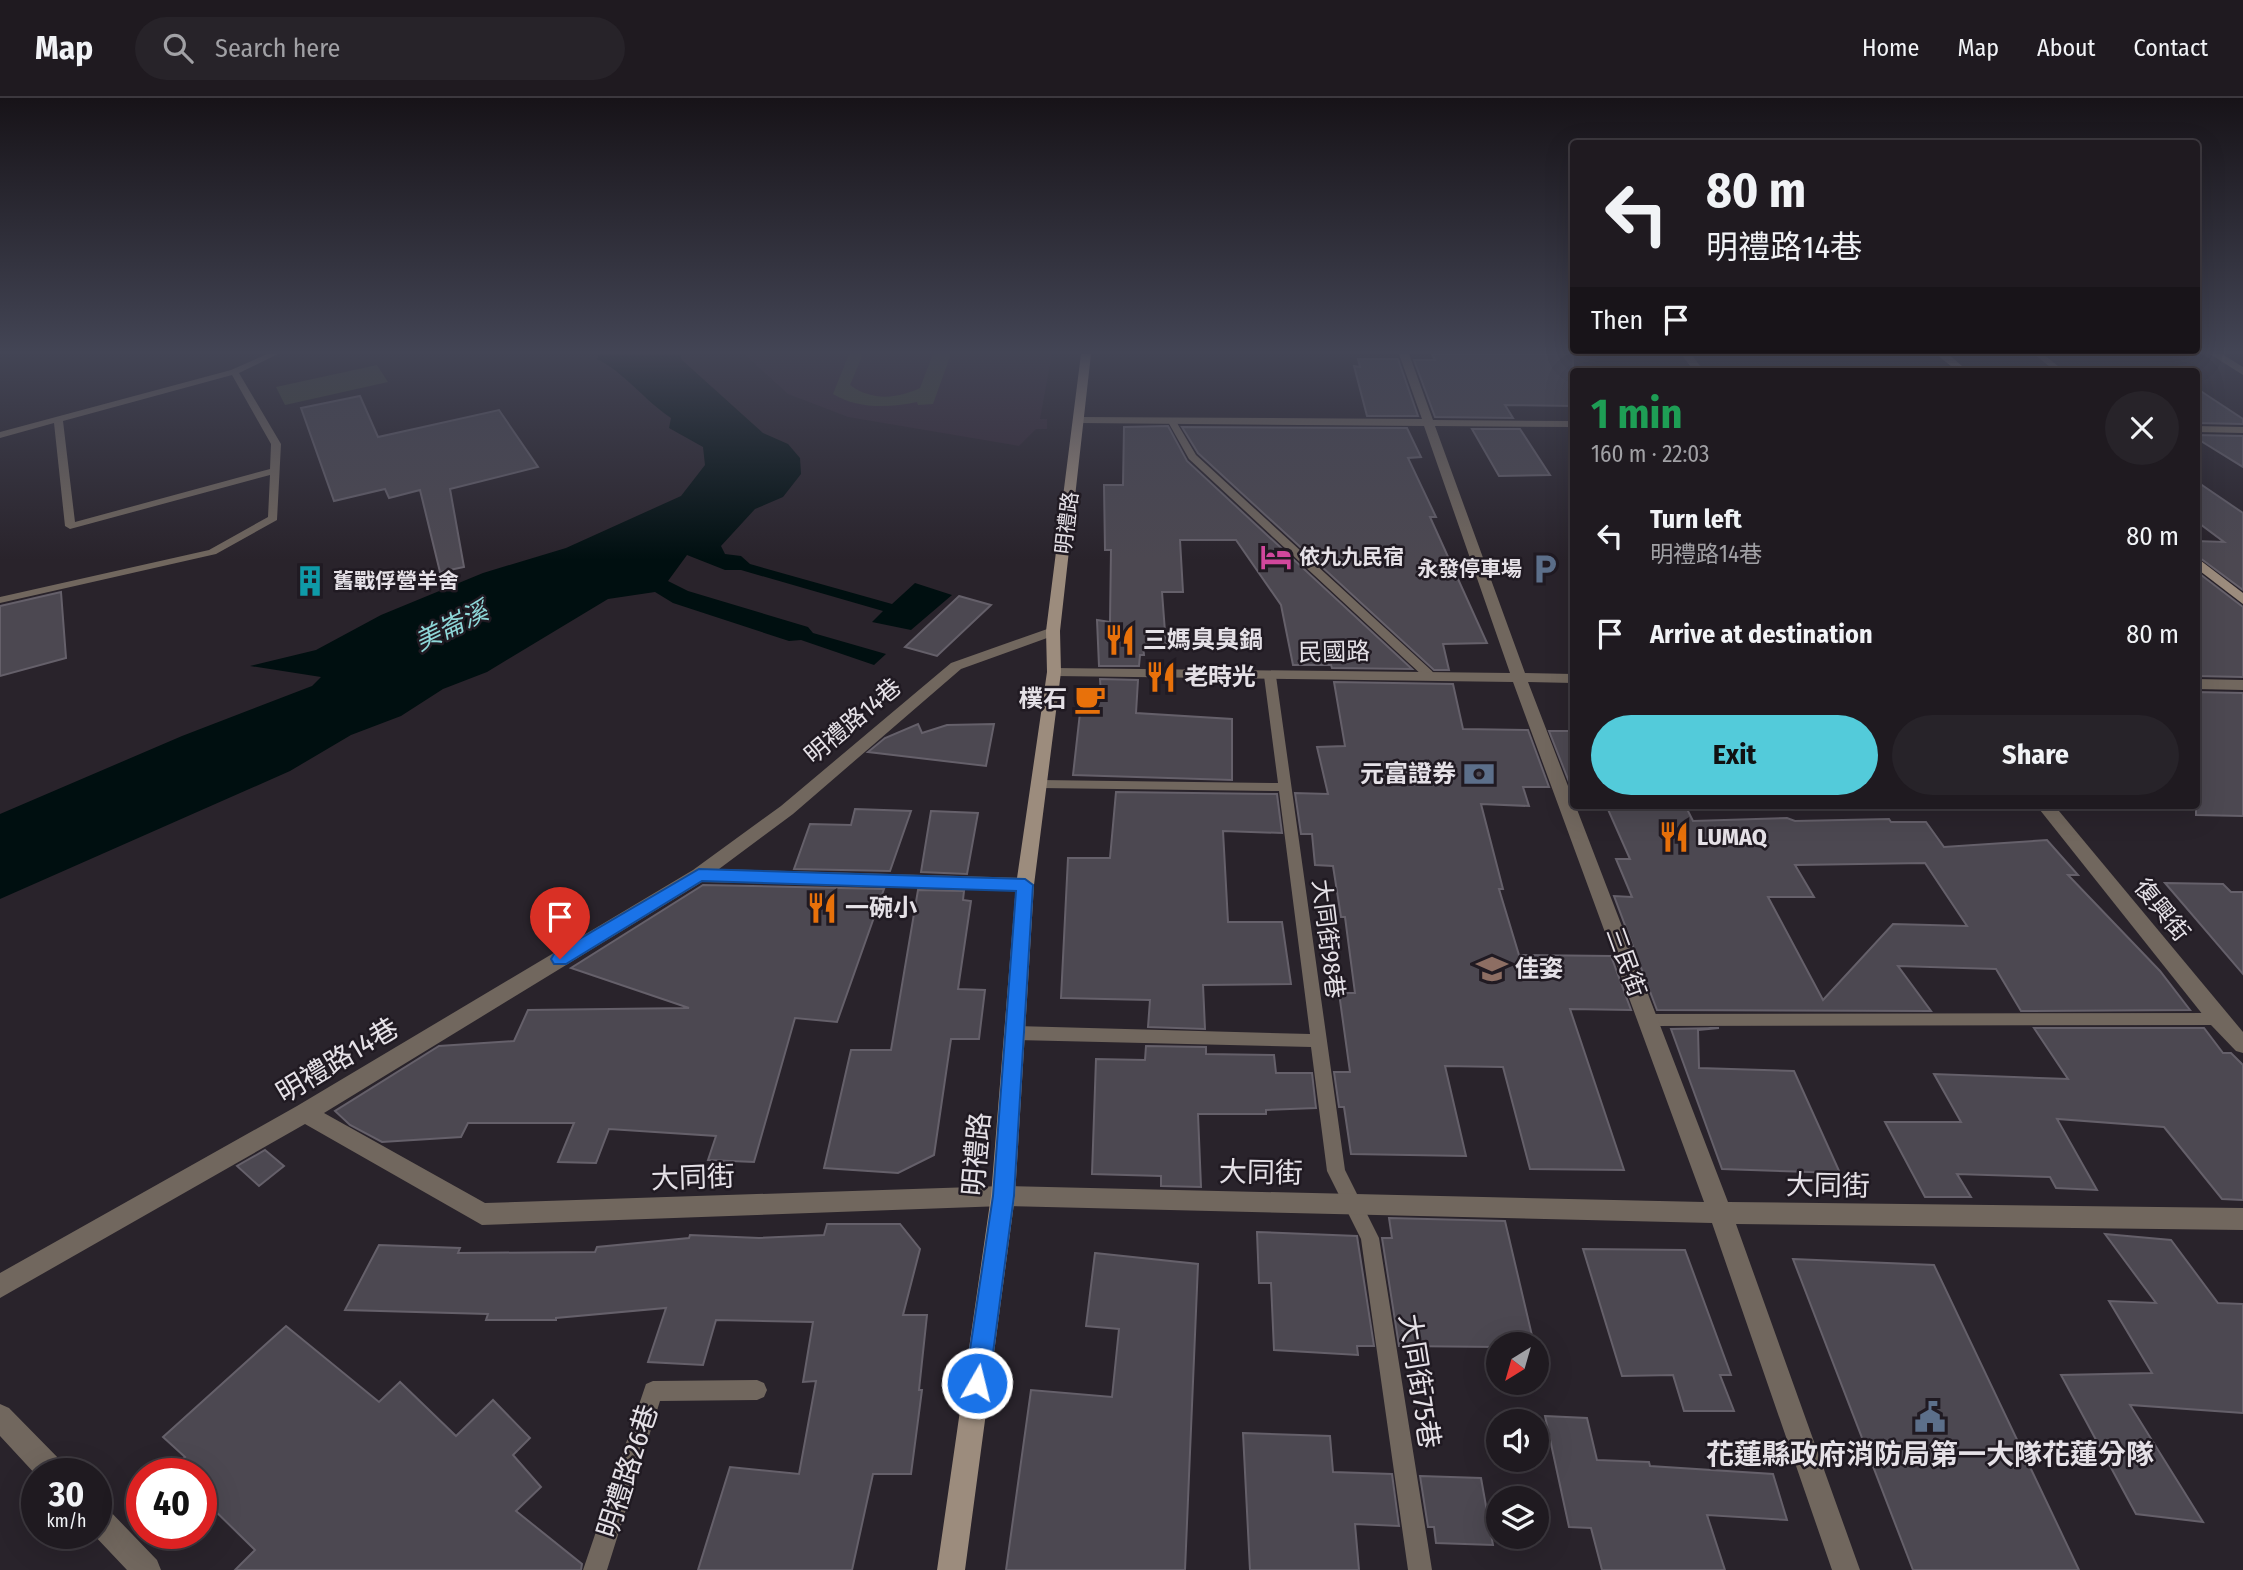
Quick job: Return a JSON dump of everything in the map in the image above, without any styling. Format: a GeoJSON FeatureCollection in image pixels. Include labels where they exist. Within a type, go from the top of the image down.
{"type":"FeatureCollection","features":[{"type":"Feature","properties":{"kind":"street","name":"明禮路"},"geometry":{"type":"LineString","coordinates":[[951,1570],[1003,1196],[1025,885],[1054,672],[1053,631],[1080,423]]}},
{"type":"Feature","properties":{"kind":"street","name":"三民街"},"geometry":{"type":"LineString","coordinates":[[1431,423],[1519,678],[1720,1213],[1846,1570]]}},
{"type":"Feature","properties":{"kind":"street"},"geometry":{"type":"LineString","coordinates":[[1511,423],[1570,424]]}},
{"type":"Feature","properties":{"kind":"street"},"geometry":{"type":"LineString","coordinates":[[2200,429],[2243,430]]}},
{"type":"Feature","properties":{"kind":"street"},"geometry":{"type":"LineString","coordinates":[[2200,564],[2243,600]]}},
{"type":"Feature","properties":{"kind":"street","name":"明禮路14巷"},"geometry":{"type":"LineString","coordinates":[[0,1286],[305,1113],[699,875],[787,810],[956,666],[1053,631]]}},
{"type":"Feature","properties":{"kind":"street","name":"民國路"},"geometry":{"type":"LineString","coordinates":[[1054,672],[1270,676],[1428,674],[1570,678]]}},
{"type":"Feature","properties":{"kind":"street"},"geometry":{"type":"LineString","coordinates":[[2200,684],[2243,685]]}},
{"type":"Feature","properties":{"kind":"street","name":"復興街"},"geometry":{"type":"LineString","coordinates":[[2049,809],[2218,1019],[2243,1045]]}},
{"type":"Feature","properties":{"kind":"street"},"geometry":{"type":"LineString","coordinates":[[699,875],[1025,885]]}},
{"type":"Feature","properties":{"kind":"street","name":"大同街"},"geometry":{"type":"LineString","coordinates":[[305,1113],[482,1214],[1003,1196],[1720,1213],[2243,1219]]}},
{"type":"Feature","properties":{"kind":"street"},"geometry":{"type":"LineString","coordinates":[[0,1418],[39,1458]]}},
{"type":"Feature","properties":{"kind":"street"},"geometry":{"type":"LineString","coordinates":[[112,1534],[147,1570]]}},
{"type":"Feature","properties":{"kind":"lane"},"geometry":{"type":"LineString","coordinates":[[0,435],[42,423]]}},
{"type":"Feature","properties":{"kind":"lane"},"geometry":{"type":"LineString","coordinates":[[58,423],[69,526],[275,471]]}},
{"type":"Feature","properties":{"kind":"lane"},"geometry":{"type":"LineString","coordinates":[[0,600],[212,552],[273,518],[276,444],[264,423]]}},
{"type":"Feature","properties":{"kind":"lane"},"geometry":{"type":"LineString","coordinates":[[1173,423],[1192,457],[1428,674]]}},
{"type":"Feature","properties":{"kind":"lane","name":"大同街98巷"},"geometry":{"type":"LineString","coordinates":[[1270,676],[1336,1171],[1353,1205]]}},
{"type":"Feature","properties":{"kind":"lane"},"geometry":{"type":"LineString","coordinates":[[1039,783],[1285,787]]}},
{"type":"Feature","properties":{"kind":"lane"},"geometry":{"type":"LineString","coordinates":[[1647,1020],[2218,1019]]}},
{"type":"Feature","properties":{"kind":"lane"},"geometry":{"type":"LineString","coordinates":[[1015,1033],[1318,1041]]}},
{"type":"Feature","properties":{"kind":"lane","name":"大同街75巷"},"geometry":{"type":"LineString","coordinates":[[1353,1205],[1370,1238],[1420,1570]]}},
{"type":"Feature","properties":{"kind":"lane","name":"明禮路26巷"},"geometry":{"type":"LineString","coordinates":[[595,1570],[653,1391],[757,1390]]}},
{"type":"Feature","properties":{"kind":"shaded area"},"geometry":{"type":"Polygon","coordinates":[[[882,423],[1047,423],[1047,429],[1036,429],[1019,446],[882,423]]]}},
{"type":"Feature","properties":{"kind":"water","name":"美崙溪"},"geometry":{"type":"Polygon","coordinates":[[[670,423],[752,423],[763,433],[788,444],[800,458],[801,474],[783,497],[755,509],[721,546],[725,554],[741,556],[750,564],[892,604],[915,583],[952,595],[911,630],[872,622],[883,611],[741,570],[725,570],[687,555],[668,581],[688,591],[808,627],[813,633],[886,654],[874,665],[801,640],[789,641],[673,603],[655,592],[608,599],[487,672],[443,689],[401,716],[351,735],[290,771],[0,899],[0,814],[182,736],[312,686],[321,677],[250,666],[316,650],[381,615],[483,573],[566,548],[681,496],[705,465],[703,447],[669,428],[670,423]]]}},
{"type":"Feature","properties":{"kind":"building"},"geometry":{"type":"Polygon","coordinates":[[[306,423],[372,423],[378,437],[442,423],[508,423],[538,467],[450,489],[464,567],[440,572],[420,490],[389,498],[385,489],[334,501],[306,423]]]}},
{"type":"Feature","properties":{"kind":"building"},"geometry":{"type":"Polygon","coordinates":[[[2200,423],[2243,423],[2200,423],[2200,423]]]}},
{"type":"Feature","properties":{"kind":"building"},"geometry":{"type":"Polygon","coordinates":[[[1168,426],[1187,461],[1412,669],[1293,665],[1281,605],[1236,540],[1180,540],[1183,592],[1162,592],[1166,645],[1143,645],[1144,655],[1140,655],[1139,666],[1099,666],[1097,620],[1110,622],[1111,550],[1105,550],[1104,485],[1123,485],[1124,427],[1168,426]]]}},
{"type":"Feature","properties":{"kind":"building"},"geometry":{"type":"Polygon","coordinates":[[[1182,427],[1407,428],[1421,457],[1408,458],[1436,517],[1430,517],[1487,643],[1443,644],[1449,670],[1434,670],[1198,453],[1182,427]]]}},
{"type":"Feature","properties":{"kind":"building"},"geometry":{"type":"Polygon","coordinates":[[[1472,429],[1520,429],[1550,475],[1499,476],[1472,429]]]}},
{"type":"Feature","properties":{"kind":"building"},"geometry":{"type":"Polygon","coordinates":[[[2200,435],[2243,436],[2243,467],[2200,440],[2200,435]]]}},
{"type":"Feature","properties":{"kind":"building"},"geometry":{"type":"Polygon","coordinates":[[[2200,484],[2243,513],[2243,590],[2200,558],[2200,541],[2224,542],[2200,524],[2200,484]]]}},
{"type":"Feature","properties":{"kind":"building"},"geometry":{"type":"Polygon","coordinates":[[[2200,574],[2243,607],[2243,677],[2200,676],[2200,574]]]}},
{"type":"Feature","properties":{"kind":"building"},"geometry":{"type":"Polygon","coordinates":[[[61,592],[66,658],[0,676],[0,606],[61,592]]]}},
{"type":"Feature","properties":{"kind":"building"},"geometry":{"type":"Polygon","coordinates":[[[959,596],[991,605],[937,656],[905,647],[959,596]]]}},
{"type":"Feature","properties":{"kind":"building"},"geometry":{"type":"Polygon","coordinates":[[[1100,679],[1138,680],[1136,713],[1232,719],[1232,780],[1073,775],[1082,695],[1101,696],[1100,679]]]}},
{"type":"Feature","properties":{"kind":"building"},"geometry":{"type":"Polygon","coordinates":[[[1334,682],[1453,684],[1463,729],[1528,730],[1549,787],[1523,787],[1529,806],[1481,804],[1503,889],[1499,889],[1519,955],[1611,956],[1631,1010],[1570,1009],[1624,1170],[1530,1169],[1503,1067],[1445,1066],[1466,1156],[1351,1154],[1344,1107],[1339,1107],[1334,1072],[1350,1072],[1339,993],[1355,993],[1345,917],[1341,917],[1333,866],[1315,865],[1312,834],[1301,834],[1295,793],[1328,794],[1317,747],[1345,746],[1334,682]]]}},
{"type":"Feature","properties":{"kind":"building"},"geometry":{"type":"Polygon","coordinates":[[[2200,692],[2243,693],[2243,816],[2196,815],[2196,809],[2200,809],[2200,692]]]}},
{"type":"Feature","properties":{"kind":"building"},"geometry":{"type":"Polygon","coordinates":[[[918,724],[922,733],[947,725],[994,724],[986,766],[868,752],[885,738],[918,724]]]}},
{"type":"Feature","properties":{"kind":"building"},"geometry":{"type":"Polygon","coordinates":[[[1549,731],[1570,731],[1570,784],[1549,731]]]}},
{"type":"Feature","properties":{"kind":"building"},"geometry":{"type":"Polygon","coordinates":[[[1116,792],[1277,794],[1282,833],[1223,831],[1228,922],[1282,922],[1291,984],[1203,985],[1205,1029],[1148,1027],[1150,1000],[1061,998],[1068,858],[1110,858],[1116,792]]]}},
{"type":"Feature","properties":{"kind":"building"},"geometry":{"type":"Polygon","coordinates":[[[855,809],[911,811],[890,871],[794,869],[810,824],[851,825],[855,809]]]}},
{"type":"Feature","properties":{"kind":"building"},"geometry":{"type":"Polygon","coordinates":[[[1608,809],[1687,809],[1693,821],[1787,818],[1795,821],[1889,819],[1891,822],[1926,822],[1944,847],[2047,840],[2078,875],[2068,875],[2160,971],[2190,1010],[2021,1011],[1996,969],[1898,966],[1931,1011],[1657,1010],[1614,896],[1632,897],[1616,859],[1630,859],[1608,809]],[[1925,863],[1795,865],[1814,897],[1768,897],[1823,1000],[1893,924],[1967,926],[1925,863]]]}},
{"type":"Feature","properties":{"kind":"building"},"geometry":{"type":"Polygon","coordinates":[[[931,811],[978,813],[967,874],[921,872],[931,811]]]}},
{"type":"Feature","properties":{"kind":"building"},"geometry":{"type":"Polygon","coordinates":[[[2165,883],[2223,884],[2231,892],[2243,892],[2243,974],[2165,883]]]}},
{"type":"Feature","properties":{"kind":"building"},"geometry":{"type":"Polygon","coordinates":[[[703,885],[884,889],[837,1022],[795,1018],[754,1162],[708,1160],[716,1136],[609,1129],[596,1163],[558,1162],[574,1123],[468,1123],[461,1137],[382,1142],[350,1125],[335,1111],[439,1046],[514,1041],[528,1010],[689,1008],[571,968],[703,885]]]}},
{"type":"Feature","properties":{"kind":"building"},"geometry":{"type":"Polygon","coordinates":[[[918,890],[964,891],[963,900],[971,901],[958,989],[985,990],[979,1039],[951,1039],[934,1155],[898,1173],[824,1168],[851,1050],[891,1050],[918,890]]]}},
{"type":"Feature","properties":{"kind":"building"},"geometry":{"type":"Polygon","coordinates":[[[1719,1028],[1698,1030],[1699,1068],[1794,1071],[1840,1173],[1722,1169],[1671,1029],[1719,1028]]]}},
{"type":"Feature","properties":{"kind":"building"},"geometry":{"type":"Polygon","coordinates":[[[2034,1028],[2204,1028],[2223,1053],[2231,1053],[2243,1065],[2243,1200],[2222,1199],[2164,1127],[2057,1119],[2097,1190],[2056,1188],[2050,1177],[1957,1174],[1971,1197],[1925,1197],[1885,1122],[1961,1122],[1934,1074],[2068,1079],[2034,1028]]]}},
{"type":"Feature","properties":{"kind":"building"},"geometry":{"type":"Polygon","coordinates":[[[1146,1046],[1206,1047],[1206,1054],[1274,1055],[1276,1073],[1312,1073],[1316,1108],[1266,1110],[1266,1114],[1198,1114],[1201,1187],[1161,1186],[1161,1176],[1092,1174],[1096,1059],[1145,1060],[1146,1046]]]}},
{"type":"Feature","properties":{"kind":"building"},"geometry":{"type":"Polygon","coordinates":[[[265,1150],[284,1166],[259,1186],[237,1166],[265,1150]]]}},
{"type":"Feature","properties":{"kind":"building"},"geometry":{"type":"Polygon","coordinates":[[[1389,1218],[1505,1221],[1531,1332],[1486,1332],[1486,1347],[1399,1346],[1382,1238],[1392,1238],[1389,1218]]]}},
{"type":"Feature","properties":{"kind":"building"},"geometry":{"type":"Polygon","coordinates":[[[827,1224],[900,1224],[920,1249],[903,1315],[927,1315],[919,1390],[922,1390],[911,1474],[873,1474],[852,1570],[698,1570],[730,1467],[799,1474],[816,1381],[803,1382],[813,1322],[716,1320],[703,1365],[648,1362],[666,1308],[556,1320],[486,1320],[488,1314],[345,1310],[379,1245],[460,1248],[458,1253],[595,1252],[597,1247],[689,1238],[690,1235],[759,1238],[824,1235],[827,1224]]]}},
{"type":"Feature","properties":{"kind":"building"},"geometry":{"type":"Polygon","coordinates":[[[1257,1232],[1357,1236],[1374,1346],[1357,1346],[1358,1355],[1274,1350],[1271,1283],[1259,1283],[1257,1232]]]}},
{"type":"Feature","properties":{"kind":"building"},"geometry":{"type":"Polygon","coordinates":[[[2105,1234],[2171,1240],[2218,1303],[2243,1304],[2243,1413],[2130,1405],[2203,1522],[2136,1514],[2061,1375],[2152,1373],[2109,1301],[2156,1303],[2105,1234]]]}},
{"type":"Feature","properties":{"kind":"building"},"geometry":{"type":"Polygon","coordinates":[[[1583,1249],[1685,1250],[1731,1375],[1720,1375],[1734,1411],[1684,1411],[1673,1375],[1622,1376],[1583,1249]]]}},
{"type":"Feature","properties":{"kind":"building"},"geometry":{"type":"Polygon","coordinates":[[[1095,1253],[1198,1264],[1185,1570],[1006,1570],[1031,1390],[1112,1397],[1119,1329],[1086,1326],[1095,1253]]]}},
{"type":"Feature","properties":{"kind":"building","name":"花蓮縣政府消防局第一大隊花蓮分隊"},"geometry":{"type":"Polygon","coordinates":[[[1793,1259],[1934,1265],[2079,1570],[1913,1570],[1793,1259]]]}},
{"type":"Feature","properties":{"kind":"building"},"geometry":{"type":"Polygon","coordinates":[[[286,1326],[379,1402],[400,1382],[456,1436],[493,1400],[530,1438],[513,1455],[541,1487],[516,1511],[582,1564],[581,1570],[235,1570],[255,1550],[217,1513],[217,1458],[184,1458],[163,1437],[286,1326]]]}},
{"type":"Feature","properties":{"kind":"building"},"geometry":{"type":"Polygon","coordinates":[[[1549,1416],[1587,1418],[1597,1460],[1649,1462],[1650,1466],[1773,1474],[1787,1520],[1707,1515],[1725,1570],[1602,1570],[1591,1528],[1569,1527],[1549,1434],[1549,1416]]]}},
{"type":"Feature","properties":{"kind":"building"},"geometry":{"type":"Polygon","coordinates":[[[1243,1433],[1330,1436],[1333,1472],[1392,1474],[1399,1526],[1355,1524],[1359,1570],[1250,1570],[1243,1433]]]}},
{"type":"Feature","properties":{"kind":"building"},"geometry":{"type":"Polygon","coordinates":[[[1420,1476],[1481,1478],[1486,1506],[1486,1545],[1436,1543],[1434,1527],[1428,1527],[1420,1476]]]}},
{"type":"Feature","properties":{"kind":"place","name":"依九九民宿"},"geometry":{"type":"Point","coordinates":[1276,557]}},
{"type":"Feature","properties":{"kind":"place","name":"永發停車場"},"geometry":{"type":"Point","coordinates":[1545,569]}},
{"type":"Feature","properties":{"kind":"place","name":"舊戰俘營羊舍"},"geometry":{"type":"Point","coordinates":[310,581]}},
{"type":"Feature","properties":{"kind":"place","name":"三媽臭臭鍋"},"geometry":{"type":"Point","coordinates":[1120,640]}},
{"type":"Feature","properties":{"kind":"place","name":"老時光"},"geometry":{"type":"Point","coordinates":[1161,677]}},
{"type":"Feature","properties":{"kind":"place","name":"樸石"},"geometry":{"type":"Point","coordinates":[1090,699]}},
{"type":"Feature","properties":{"kind":"place","name":"元富證券"},"geometry":{"type":"Point","coordinates":[1479,774]}},
{"type":"Feature","properties":{"kind":"place","name":"LUMAQ"},"geometry":{"type":"Point","coordinates":[1674,837]}},
{"type":"Feature","properties":{"kind":"place","name":"一碗小"},"geometry":{"type":"Point","coordinates":[822,908]}},
{"type":"Feature","properties":{"kind":"place","name":"佳姿"},"geometry":{"type":"Point","coordinates":[1492,969]}},
{"type":"Feature","properties":{"kind":"place","name":"花蓮縣政府消防局第一大隊花蓮分隊"},"geometry":{"type":"Point","coordinates":[1930,1417]}},
{"type":"Feature","properties":{"kind":"route"},"geometry":{"type":"LineString","coordinates":[[560,959],[699,875],[1025,885],[1003,1196],[977,1383]]}}]}
